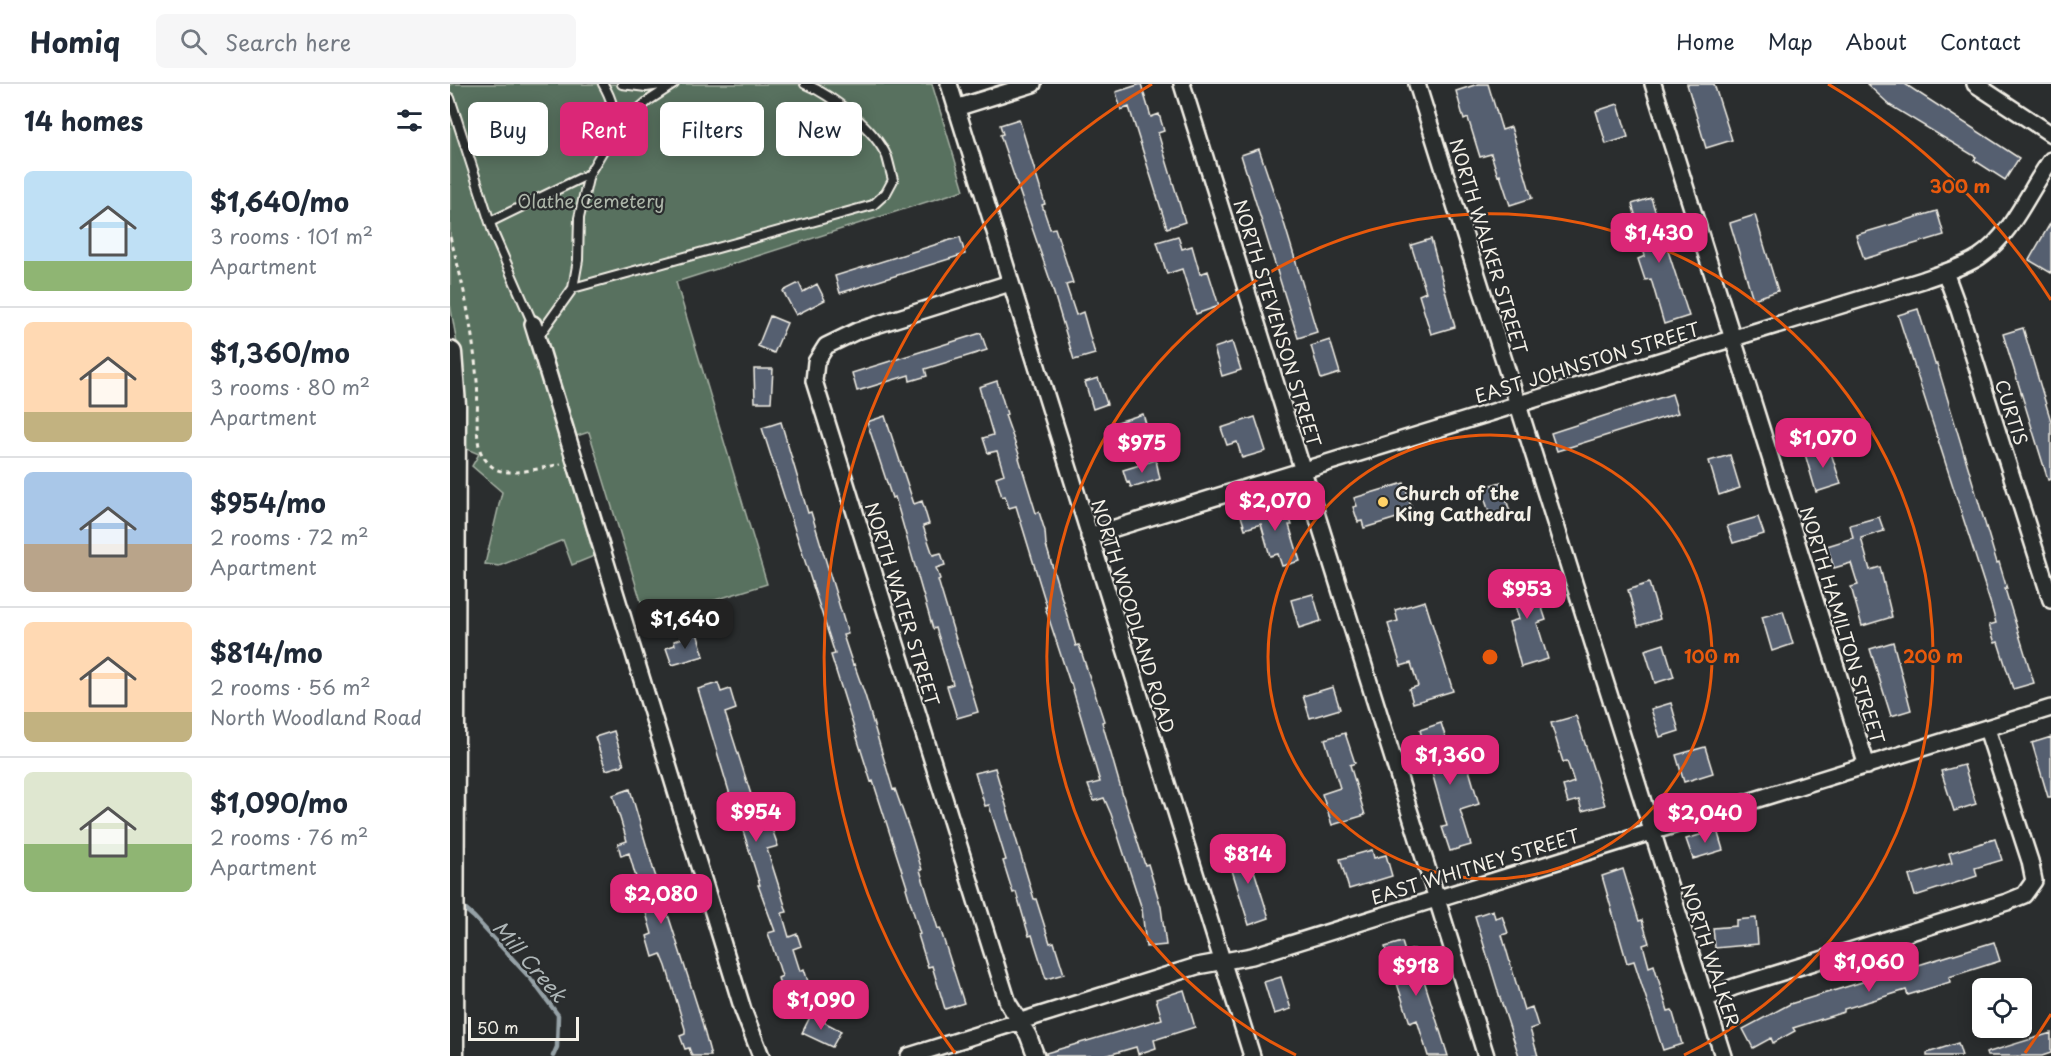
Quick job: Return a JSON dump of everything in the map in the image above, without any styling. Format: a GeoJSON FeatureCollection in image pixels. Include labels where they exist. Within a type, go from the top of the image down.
{"type":"FeatureCollection","features":[{"type":"Feature","properties":{"kind":"main road"},"geometry":{"type":"LineString","coordinates":[[450,353],[454,405],[452,1056]]}},
{"type":"Feature","properties":{"kind":"street","name":"NORTH WOODLAND ROAD"},"geometry":{"type":"LineString","coordinates":[[949,84],[1252,1056]]}},
{"type":"Feature","properties":{"kind":"street"},"geometry":{"type":"LineString","coordinates":[[956,108],[1034,84]]}},
{"type":"Feature","properties":{"kind":"street","name":"NORTH STEVENSON STREET"},"geometry":{"type":"LineString","coordinates":[[1182,84],[1486,1056]]}},
{"type":"Feature","properties":{"kind":"street","name":"NORTH WALKER STREET"},"geometry":{"type":"LineString","coordinates":[[1417,84],[1652,832]]}},
{"type":"Feature","properties":{"kind":"street","name":"NORTH HAMILTON STREET"},"geometry":{"type":"LineString","coordinates":[[1653,84],[1867,765]]}},
{"type":"Feature","properties":{"kind":"street"},"geometry":{"type":"LineString","coordinates":[[1975,84],[2051,134]]}},
{"type":"Feature","properties":{"kind":"street","name":"EAST JOHNSTON STREET"},"geometry":{"type":"LineString","coordinates":[[1089,536],[1966,264],[1990,248],[2007,229],[2051,160]]}},
{"type":"Feature","properties":{"kind":"street","name":"CURTIS"},"geometry":{"type":"LineString","coordinates":[[1945,272],[1963,321],[2051,600]]}},
{"type":"Feature","properties":{"kind":"street","name":"NORTH WATER STREET"},"geometry":{"type":"LineString","coordinates":[[1010,283],[857,331],[826,346],[816,362],[814,381],[1008,1003],[1028,1035],[1036,1056]]}},
{"type":"Feature","properties":{"kind":"street"},"geometry":{"type":"LineString","coordinates":[[535,331],[739,999],[761,1056]]}},
{"type":"Feature","properties":{"kind":"street","name":"EAST WHITNEY STREET"},"geometry":{"type":"LineString","coordinates":[[909,1056],[1197,966],[1252,956],[2051,708]]}},
{"type":"Feature","properties":{"kind":"street"},"geometry":{"type":"LineString","coordinates":[[1705,999],[1734,987],[2024,895],[2034,881],[2030,861],[1986,729]]}},
{"type":"Feature","properties":{"kind":"street","name":"NORTH WALKER"},"geometry":{"type":"LineString","coordinates":[[1652,832],[1723,1056]]}},
{"type":"Feature","properties":{"kind":"lane"},"geometry":{"type":"LineString","coordinates":[[603,84],[612,102]]}},
{"type":"Feature","properties":{"kind":"lane"},"geometry":{"type":"LineString","coordinates":[[622,84],[646,87],[671,84]]}},
{"type":"Feature","properties":{"kind":"lane"},"geometry":{"type":"LineString","coordinates":[[647,102],[671,84]]}},
{"type":"Feature","properties":{"kind":"lane"},"geometry":{"type":"LineString","coordinates":[[573,288],[873,205],[886,193],[892,180],[886,156],[866,128],[835,101],[805,84]]}},
{"type":"Feature","properties":{"kind":"lane"},"geometry":{"type":"LineString","coordinates":[[450,98],[490,222],[535,331],[573,288],[578,260],[579,218],[589,174],[600,156]]}},
{"type":"Feature","properties":{"kind":"lane"},"geometry":{"type":"LineString","coordinates":[[490,222],[589,174]]}},
{"type":"Feature","properties":{"kind":"path"},"geometry":{"type":"LineString","coordinates":[[450,237],[462,277],[471,331],[477,383],[479,447],[486,461],[503,472],[575,462]]}},
{"type":"Feature","properties":{"kind":"green space","name":"Olathe Cemetery"},"geometry":{"type":"Polygon","coordinates":[[[450,84],[932,84],[964,190],[676,282],[767,584],[647,621],[589,432],[561,441],[594,556],[572,565],[563,540],[499,566],[485,564],[502,492],[472,466],[479,454],[462,447],[458,349],[450,304],[450,84]]]}},
{"type":"Feature","properties":{"kind":"building"},"geometry":{"type":"Polygon","coordinates":[[[1141,84],[1151,117],[1159,114],[1164,131],[1158,133],[1185,222],[1167,228],[1129,107],[1121,110],[1116,92],[1141,84]]]}},
{"type":"Feature","properties":{"kind":"building"},"geometry":{"type":"Polygon","coordinates":[[[1478,84],[1488,84],[1502,130],[1511,127],[1532,198],[1510,205],[1491,154],[1480,157],[1468,118],[1464,120],[1456,91],[1478,84]]]}},
{"type":"Feature","properties":{"kind":"building"},"geometry":{"type":"Polygon","coordinates":[[[1687,84],[1714,84],[1732,140],[1706,148],[1687,84]]]}},
{"type":"Feature","properties":{"kind":"building"},"geometry":{"type":"Polygon","coordinates":[[[1867,84],[1905,84],[2019,158],[2005,180],[1974,160],[1976,157],[1891,106],[1867,84]]]}},
{"type":"Feature","properties":{"kind":"building"},"geometry":{"type":"Polygon","coordinates":[[[1618,104],[1628,137],[1606,144],[1596,111],[1618,104]]]}},
{"type":"Feature","properties":{"kind":"building"},"geometry":{"type":"Polygon","coordinates":[[[1019,119],[1045,204],[1042,205],[1050,229],[1055,228],[1073,283],[1066,285],[1076,315],[1083,312],[1095,354],[1074,360],[1049,277],[1000,135],[1003,134],[1000,125],[1019,119]]]}},
{"type":"Feature","properties":{"kind":"building"},"geometry":{"type":"Polygon","coordinates":[[[1259,149],[1317,332],[1298,338],[1241,155],[1259,149]]]}},
{"type":"Feature","properties":{"kind":"building"},"geometry":{"type":"Polygon","coordinates":[[[1651,198],[1689,316],[1664,324],[1651,279],[1645,280],[1638,259],[1645,256],[1642,245],[1644,244],[1632,204],[1651,198]]]}},
{"type":"Feature","properties":{"kind":"building"},"geometry":{"type":"Polygon","coordinates":[[[1937,211],[1944,235],[1864,259],[1856,235],[1937,211]]]}},
{"type":"Feature","properties":{"kind":"building"},"geometry":{"type":"Polygon","coordinates":[[[1755,215],[1778,291],[1753,299],[1730,223],[1755,215]]]}},
{"type":"Feature","properties":{"kind":"building"},"geometry":{"type":"Polygon","coordinates":[[[2051,222],[2051,273],[2029,260],[2051,222]]]}},
{"type":"Feature","properties":{"kind":"building"},"geometry":{"type":"Polygon","coordinates":[[[1178,236],[1182,249],[1192,246],[1200,274],[1208,271],[1219,306],[1196,314],[1182,269],[1167,274],[1157,242],[1178,236]]]}},
{"type":"Feature","properties":{"kind":"building"},"geometry":{"type":"Polygon","coordinates":[[[960,237],[965,254],[840,293],[835,276],[960,237]]]}},
{"type":"Feature","properties":{"kind":"building"},"geometry":{"type":"Polygon","coordinates":[[[1431,239],[1455,327],[1431,334],[1419,295],[1426,292],[1411,245],[1431,239]]]}},
{"type":"Feature","properties":{"kind":"building"},"geometry":{"type":"Polygon","coordinates":[[[799,283],[803,292],[817,284],[825,300],[796,315],[783,291],[799,283]]]}},
{"type":"Feature","properties":{"kind":"building"},"geometry":{"type":"Polygon","coordinates":[[[1918,309],[1935,364],[1937,364],[1997,563],[1999,562],[2034,683],[2013,689],[1998,642],[1995,643],[1989,625],[1996,623],[1991,605],[1898,315],[1918,309]]]}},
{"type":"Feature","properties":{"kind":"building"},"geometry":{"type":"Polygon","coordinates":[[[770,316],[787,323],[774,353],[758,346],[770,316]]]}},
{"type":"Feature","properties":{"kind":"building"},"geometry":{"type":"Polygon","coordinates":[[[2023,328],[2051,421],[2051,479],[2048,480],[2003,334],[2023,328]]]}},
{"type":"Feature","properties":{"kind":"building"},"geometry":{"type":"Polygon","coordinates":[[[981,333],[987,350],[925,369],[927,376],[910,381],[909,375],[857,391],[852,373],[981,333]]]}},
{"type":"Feature","properties":{"kind":"building"},"geometry":{"type":"Polygon","coordinates":[[[1330,340],[1340,373],[1321,379],[1311,346],[1330,340]]]}},
{"type":"Feature","properties":{"kind":"building"},"geometry":{"type":"Polygon","coordinates":[[[1232,342],[1241,370],[1222,376],[1214,348],[1232,342]]]}},
{"type":"Feature","properties":{"kind":"building"},"geometry":{"type":"Polygon","coordinates":[[[754,369],[773,369],[771,402],[755,402],[754,369]]]}},
{"type":"Feature","properties":{"kind":"building"},"geometry":{"type":"Polygon","coordinates":[[[1098,378],[1107,404],[1093,409],[1085,382],[1098,378]]]}},
{"type":"Feature","properties":{"kind":"building"},"geometry":{"type":"Polygon","coordinates":[[[997,381],[1007,414],[1005,415],[1036,513],[1039,512],[1045,531],[1046,545],[1076,646],[1079,645],[1104,721],[1102,722],[1123,796],[1161,907],[1166,945],[1146,947],[1142,909],[1111,814],[1104,798],[1094,801],[1088,785],[1100,782],[1016,506],[1009,508],[1005,496],[1002,497],[996,477],[1004,474],[997,451],[988,453],[983,438],[993,435],[979,387],[997,381]]]}},
{"type":"Feature","properties":{"kind":"building"},"geometry":{"type":"Polygon","coordinates":[[[1672,394],[1678,413],[1557,451],[1551,433],[1672,394]]]}},
{"type":"Feature","properties":{"kind":"building"},"geometry":{"type":"Polygon","coordinates":[[[1143,414],[1148,431],[1116,441],[1115,437],[1112,437],[1108,425],[1143,414]]]}},
{"type":"Feature","properties":{"kind":"building"},"geometry":{"type":"Polygon","coordinates":[[[885,416],[914,504],[922,501],[929,524],[923,526],[933,555],[941,553],[945,565],[936,568],[940,579],[938,580],[978,712],[957,718],[947,686],[953,684],[936,628],[933,629],[895,497],[892,498],[867,422],[885,416]]]}},
{"type":"Feature","properties":{"kind":"building"},"geometry":{"type":"Polygon","coordinates":[[[1255,417],[1266,451],[1242,458],[1237,442],[1227,445],[1221,428],[1255,417]]]}},
{"type":"Feature","properties":{"kind":"building"},"geometry":{"type":"Polygon","coordinates":[[[781,422],[848,634],[843,635],[865,695],[893,790],[895,789],[912,837],[938,929],[940,928],[964,1003],[945,1009],[932,966],[928,967],[907,887],[873,781],[871,782],[831,655],[835,654],[762,428],[781,422]]]}},
{"type":"Feature","properties":{"kind":"building"},"geometry":{"type":"Polygon","coordinates":[[[1829,447],[1841,484],[1816,492],[1805,454],[1829,447]]]}},
{"type":"Feature","properties":{"kind":"building"},"geometry":{"type":"Polygon","coordinates":[[[1730,455],[1740,488],[1719,495],[1709,461],[1730,455]]]}},
{"type":"Feature","properties":{"kind":"building"},"geometry":{"type":"Polygon","coordinates":[[[1156,460],[1160,479],[1131,487],[1129,482],[1127,483],[1123,470],[1156,460]]]}},
{"type":"Feature","properties":{"kind":"building"},"geometry":{"type":"Polygon","coordinates":[[[1501,482],[1510,512],[1491,518],[1481,488],[1501,482]]]}},
{"type":"Feature","properties":{"kind":"building","name":"Church of the King Cathedral"},"geometry":{"type":"Polygon","coordinates":[[[1404,483],[1413,513],[1364,528],[1362,521],[1358,522],[1353,507],[1357,506],[1354,498],[1404,483]]]}},
{"type":"Feature","properties":{"kind":"building"},"geometry":{"type":"Polygon","coordinates":[[[1285,503],[1300,561],[1282,566],[1278,554],[1270,556],[1261,524],[1245,529],[1241,516],[1285,503]]]}},
{"type":"Feature","properties":{"kind":"building"},"geometry":{"type":"Polygon","coordinates":[[[1758,517],[1764,534],[1733,543],[1727,526],[1758,517]]]}},
{"type":"Feature","properties":{"kind":"building"},"geometry":{"type":"Polygon","coordinates":[[[1879,517],[1884,531],[1861,538],[1870,570],[1880,567],[1892,617],[1862,626],[1851,587],[1858,585],[1851,563],[1834,568],[1827,546],[1853,538],[1850,525],[1879,517]]]}},
{"type":"Feature","properties":{"kind":"building"},"geometry":{"type":"Polygon","coordinates":[[[1530,571],[1546,620],[1537,623],[1548,659],[1521,667],[1509,622],[1519,619],[1507,578],[1530,571]]]}},
{"type":"Feature","properties":{"kind":"building"},"geometry":{"type":"Polygon","coordinates":[[[1649,583],[1660,619],[1638,626],[1628,590],[1649,583]]]}},
{"type":"Feature","properties":{"kind":"building"},"geometry":{"type":"Polygon","coordinates":[[[1313,594],[1321,621],[1299,628],[1291,600],[1313,594]]]}},
{"type":"Feature","properties":{"kind":"building"},"geometry":{"type":"Polygon","coordinates":[[[1425,601],[1453,691],[1413,703],[1409,689],[1418,686],[1411,663],[1401,666],[1388,624],[1398,621],[1395,610],[1425,601]]]}},
{"type":"Feature","properties":{"kind":"building"},"geometry":{"type":"Polygon","coordinates":[[[1783,611],[1793,644],[1772,651],[1762,617],[1783,611]]]}},
{"type":"Feature","properties":{"kind":"building"},"geometry":{"type":"Polygon","coordinates":[[[697,633],[704,656],[672,665],[666,648],[675,645],[674,641],[697,633]]]}},
{"type":"Feature","properties":{"kind":"building"},"geometry":{"type":"Polygon","coordinates":[[[1893,642],[1911,710],[1891,716],[1870,649],[1893,642]]]}},
{"type":"Feature","properties":{"kind":"building"},"geometry":{"type":"Polygon","coordinates":[[[1664,644],[1674,677],[1655,683],[1645,650],[1664,644]]]}},
{"type":"Feature","properties":{"kind":"building"},"geometry":{"type":"Polygon","coordinates":[[[718,683],[721,692],[730,689],[736,709],[725,713],[762,829],[771,826],[778,846],[767,849],[787,912],[782,913],[789,937],[797,934],[801,946],[793,949],[800,971],[804,969],[811,991],[802,994],[805,1005],[788,1010],[778,978],[782,976],[768,933],[775,931],[758,885],[760,885],[698,689],[718,683]]]}},
{"type":"Feature","properties":{"kind":"building"},"geometry":{"type":"Polygon","coordinates":[[[1333,687],[1340,709],[1310,718],[1303,696],[1333,687]]]}},
{"type":"Feature","properties":{"kind":"building"},"geometry":{"type":"Polygon","coordinates":[[[1671,703],[1679,731],[1660,737],[1651,709],[1671,703]]]}},
{"type":"Feature","properties":{"kind":"building"},"geometry":{"type":"Polygon","coordinates":[[[1576,716],[1605,805],[1582,811],[1579,800],[1568,803],[1563,786],[1574,782],[1567,761],[1563,762],[1551,723],[1576,716]]]}},
{"type":"Feature","properties":{"kind":"building"},"geometry":{"type":"Polygon","coordinates":[[[1441,723],[1455,767],[1467,763],[1479,804],[1460,810],[1471,845],[1450,851],[1442,827],[1447,826],[1420,730],[1441,723]]]}},
{"type":"Feature","properties":{"kind":"building"},"geometry":{"type":"Polygon","coordinates":[[[614,731],[624,765],[606,770],[595,737],[614,731]]]}},
{"type":"Feature","properties":{"kind":"building"},"geometry":{"type":"Polygon","coordinates":[[[1345,733],[1355,763],[1350,765],[1365,815],[1332,825],[1322,794],[1340,788],[1325,739],[1345,733]]]}},
{"type":"Feature","properties":{"kind":"building"},"geometry":{"type":"Polygon","coordinates":[[[2051,737],[2051,797],[2048,797],[2032,743],[2051,737]]]}},
{"type":"Feature","properties":{"kind":"building"},"geometry":{"type":"Polygon","coordinates":[[[1705,747],[1713,773],[1684,782],[1676,755],[1705,747]]]}},
{"type":"Feature","properties":{"kind":"building"},"geometry":{"type":"Polygon","coordinates":[[[1964,765],[1976,804],[1954,811],[1941,771],[1964,765]]]}},
{"type":"Feature","properties":{"kind":"building"},"geometry":{"type":"Polygon","coordinates":[[[995,768],[1034,899],[1036,899],[1050,943],[1054,942],[1064,974],[1046,979],[1032,935],[1029,936],[1016,892],[1013,893],[1003,861],[1006,860],[989,805],[985,806],[975,773],[995,768]]]}},
{"type":"Feature","properties":{"kind":"building"},"geometry":{"type":"Polygon","coordinates":[[[630,789],[711,1056],[692,1056],[689,1048],[685,1049],[680,1036],[685,1034],[685,1029],[666,966],[661,954],[653,957],[647,936],[652,934],[629,853],[621,856],[618,844],[627,841],[613,795],[630,789]]]}},
{"type":"Feature","properties":{"kind":"building"},"geometry":{"type":"Polygon","coordinates":[[[1717,830],[1723,850],[1693,859],[1686,839],[1717,830]]]}},
{"type":"Feature","properties":{"kind":"building"},"geometry":{"type":"Polygon","coordinates":[[[1995,839],[2002,860],[1975,868],[1977,876],[1915,896],[1909,876],[1952,863],[1949,853],[1995,839]]]}},
{"type":"Feature","properties":{"kind":"building"},"geometry":{"type":"Polygon","coordinates":[[[1246,845],[1269,918],[1249,925],[1226,851],[1246,845]]]}},
{"type":"Feature","properties":{"kind":"building"},"geometry":{"type":"Polygon","coordinates":[[[1372,850],[1374,858],[1386,855],[1392,876],[1349,889],[1340,859],[1372,850]]]}},
{"type":"Feature","properties":{"kind":"building"},"geometry":{"type":"Polygon","coordinates":[[[1623,869],[1639,921],[1642,920],[1649,943],[1643,945],[1649,967],[1654,965],[1668,1011],[1672,1010],[1682,1044],[1663,1050],[1634,961],[1627,963],[1602,876],[1623,869]]]}},
{"type":"Feature","properties":{"kind":"building"},"geometry":{"type":"Polygon","coordinates":[[[1493,910],[1495,918],[1502,916],[1508,933],[1502,935],[1524,1010],[1532,1007],[1538,1026],[1530,1029],[1538,1056],[1519,1056],[1501,1001],[1475,916],[1493,910]]]}},
{"type":"Feature","properties":{"kind":"building"},"geometry":{"type":"Polygon","coordinates":[[[1756,918],[1758,944],[1715,948],[1713,928],[1736,926],[1736,920],[1756,918]]]}},
{"type":"Feature","properties":{"kind":"building"},"geometry":{"type":"Polygon","coordinates":[[[1402,942],[1405,952],[1414,949],[1448,1056],[1428,1056],[1417,1020],[1410,1023],[1385,947],[1402,942]]]}},
{"type":"Feature","properties":{"kind":"building"},"geometry":{"type":"Polygon","coordinates":[[[1994,942],[2000,961],[1949,977],[1950,982],[1908,995],[1906,990],[1844,1009],[1844,1012],[1793,1028],[1795,1031],[1773,1043],[1771,1038],[1753,1048],[1743,1029],[1790,1004],[1994,942]]]}},
{"type":"Feature","properties":{"kind":"building"},"geometry":{"type":"Polygon","coordinates":[[[1281,977],[1291,1009],[1274,1014],[1264,982],[1281,977]]]}},
{"type":"Feature","properties":{"kind":"building"},"geometry":{"type":"Polygon","coordinates":[[[1184,990],[1195,1027],[1154,1040],[1156,1048],[1138,1054],[1136,1047],[1105,1056],[1047,1056],[1046,1053],[1162,1019],[1156,999],[1184,990]]]}},
{"type":"Feature","properties":{"kind":"building"},"geometry":{"type":"Polygon","coordinates":[[[811,1015],[841,1031],[832,1047],[802,1033],[811,1015]]]}},
{"type":"Feature","properties":{"kind":"building"},"geometry":{"type":"Polygon","coordinates":[[[2051,1033],[2051,1053],[2042,1056],[1987,1056],[1986,1053],[2051,1033]]]}},
{"type":"Feature","properties":{"kind":"building"},"geometry":{"type":"Polygon","coordinates":[[[1958,1043],[1962,1056],[1927,1056],[1927,1053],[1958,1043]]]}},
{"type":"Feature","properties":{"kind":"waterway","name":"Mill Creek"},"geometry":{"type":"LineString","coordinates":[[460,905],[531,979],[558,1015],[557,1047],[553,1056]]}},
{"type":"Feature","properties":{"kind":"place","name":"Church of the King Cathedral"},"geometry":{"type":"Point","coordinates":[1383,502]}}]}
